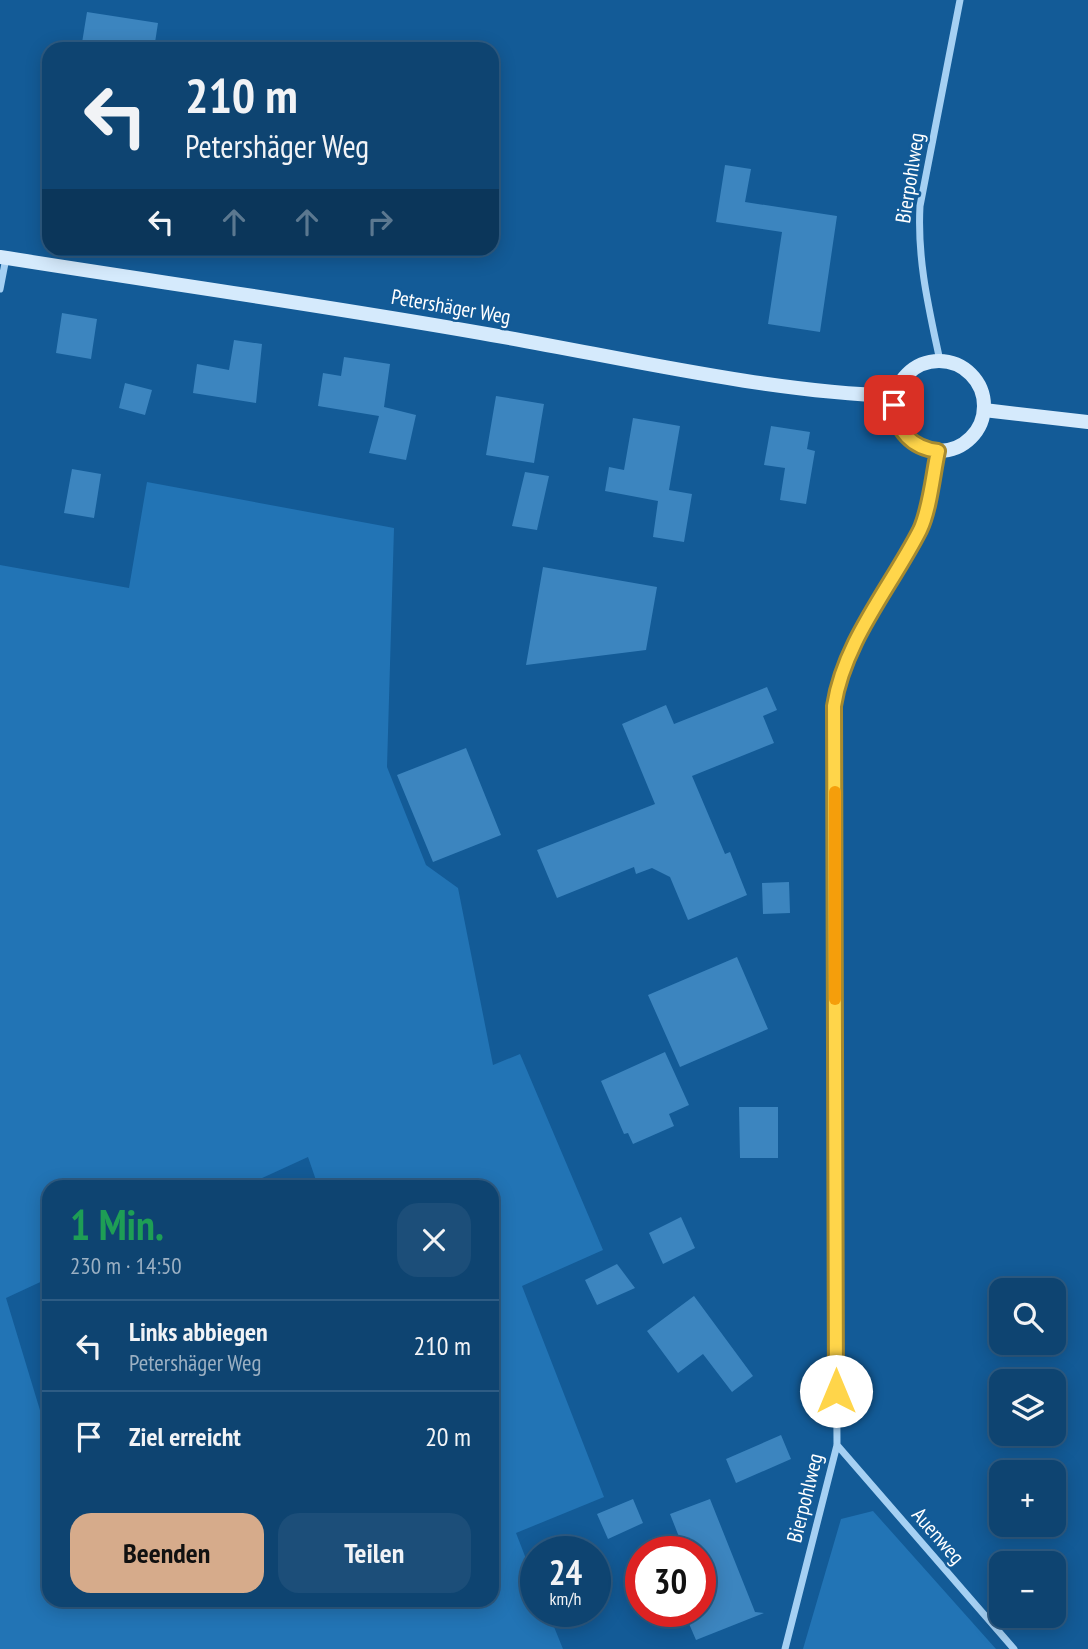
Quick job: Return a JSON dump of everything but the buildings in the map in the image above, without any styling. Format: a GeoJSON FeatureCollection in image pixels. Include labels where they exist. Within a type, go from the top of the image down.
{"type":"FeatureCollection","features":[{"type":"Feature","properties":{"kind":"street","name":"Bierpohlweg"},"geometry":{"type":"LineString","coordinates":[[940,361],[922,274],[918,240],[919,218],[960,0]]}},
{"type":"Feature","properties":{"kind":"street"},"geometry":{"type":"LineString","coordinates":[[0,289],[3,258]]}},
{"type":"Feature","properties":{"kind":"street","name":"Petershäger Weg"},"geometry":{"type":"LineString","coordinates":[[3,258],[422,322],[752,381],[842,394],[895,396]]}},
{"type":"Feature","properties":{"kind":"street"},"geometry":{"type":"LineString","coordinates":[[940,361],[960,366],[970,374],[981,390],[984,410],[981,423],[969,440],[958,447],[938,451],[921,447],[901,430],[895,414],[895,396],[904,378],[914,368],[927,362],[940,361]]}},
{"type":"Feature","properties":{"kind":"street"},"geometry":{"type":"LineString","coordinates":[[984,410],[1088,422]]}},
{"type":"Feature","properties":{"kind":"street","name":"Bierpohlweg"},"geometry":{"type":"LineString","coordinates":[[785,1649],[837,1445],[834,706],[838,681],[851,651],[922,526],[938,451]]}},
{"type":"Feature","properties":{"kind":"street","name":"Auenweg"},"geometry":{"type":"LineString","coordinates":[[837,1445],[1014,1649]]}},
{"type":"Feature","properties":{"kind":"shaded area"},"geometry":{"type":"Polygon","coordinates":[[[147,482],[394,528],[387,767],[426,865],[458,888],[493,1065],[520,1054],[603,1250],[522,1286],[604,1497],[516,1533],[520,1543],[520,1627],[554,1627],[563,1649],[0,1649],[0,565],[129,588],[147,482]]]}},
{"type":"Feature","properties":{"kind":"shaded area"},"geometry":{"type":"Polygon","coordinates":[[[873,1511],[996,1649],[803,1649],[841,1519],[873,1511]]]}},
{"type":"Feature","properties":{"kind":"slow traffic"},"geometry":{"type":"LineString","coordinates":[[835,792],[835,999]]}},
{"type":"Feature","properties":{"kind":"route"},"geometry":{"type":"LineString","coordinates":[[836,1391],[834,706],[838,681],[851,651],[922,526],[938,451],[921,447],[906,437],[897,422],[894,405]]}}]}
